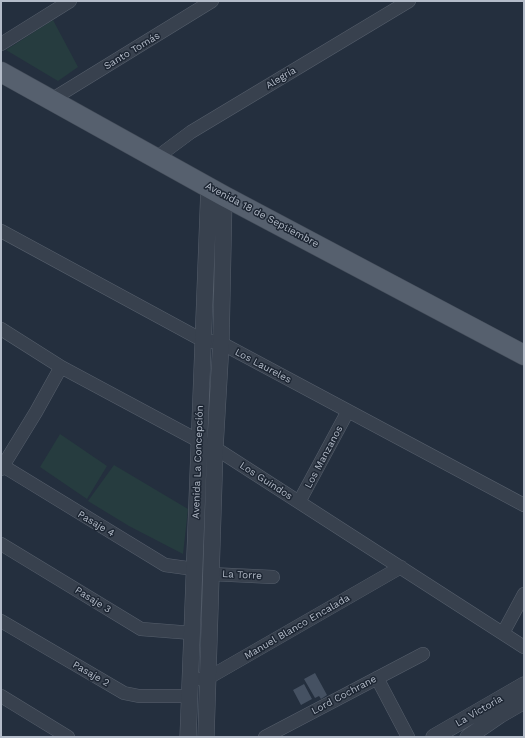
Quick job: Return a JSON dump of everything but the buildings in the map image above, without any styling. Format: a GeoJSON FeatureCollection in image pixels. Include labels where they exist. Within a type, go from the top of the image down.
{"type":"FeatureCollection","features":[{"type":"Feature","properties":{"kind":"main road","name":"Avenida 18 de Septiembre"},"geometry":{"type":"LineString","coordinates":[[1,72],[216,191],[524,355]]}},
{"type":"Feature","properties":{"kind":"street"},"geometry":{"type":"LineString","coordinates":[[1,44],[70,1]]}},
{"type":"Feature","properties":{"kind":"street","name":"Santo Tomás"},"geometry":{"type":"LineString","coordinates":[[51,100],[212,1]]}},
{"type":"Feature","properties":{"kind":"street","name":"Alegría"},"geometry":{"type":"LineString","coordinates":[[156,158],[191,132],[409,1]]}},
{"type":"Feature","properties":{"kind":"street","name":"Avenida La Concepción"},"geometry":{"type":"LineString","coordinates":[[188,737],[202,340],[216,191]]}},
{"type":"Feature","properties":{"kind":"street","name":"Avenida La Concepción"},"geometry":{"type":"LineString","coordinates":[[206,737],[215,448],[221,343],[216,191]]}},
{"type":"Feature","properties":{"kind":"street","name":"Los Laureles"},"geometry":{"type":"LineString","coordinates":[[1,231],[202,340],[221,343],[524,505]]}},
{"type":"Feature","properties":{"kind":"street","name":"Los Guindos"},"geometry":{"type":"LineString","coordinates":[[1,329],[61,367],[199,441],[215,448],[524,647]]}},
{"type":"Feature","properties":{"kind":"street"},"geometry":{"type":"LineString","coordinates":[[2,467],[36,412],[61,367]]}},
{"type":"Feature","properties":{"kind":"street","name":"Los Manzanos"},"geometry":{"type":"LineString","coordinates":[[299,502],[348,411]]}},
{"type":"Feature","properties":{"kind":"street","name":"Pasaje 4"},"geometry":{"type":"LineString","coordinates":[[2,467],[165,565],[194,569]]}},
{"type":"Feature","properties":{"kind":"street","name":"Pasaje 3"},"geometry":{"type":"LineString","coordinates":[[1,544],[141,629],[192,633]]}},
{"type":"Feature","properties":{"kind":"street","name":"Manuel Blanco Encalada"},"geometry":{"type":"LineString","coordinates":[[190,680],[208,678],[401,567]]}},
{"type":"Feature","properties":{"kind":"street","name":"La Torre"},"geometry":{"type":"LineString","coordinates":[[211,574],[273,577]]}},
{"type":"Feature","properties":{"kind":"street"},"geometry":{"type":"LineString","coordinates":[[503,633],[524,594]]}},
{"type":"Feature","properties":{"kind":"street","name":"Pasaje 2"},"geometry":{"type":"LineString","coordinates":[[1,621],[124,693],[139,696],[190,696]]}},
{"type":"Feature","properties":{"kind":"street","name":"Lord Cochrane"},"geometry":{"type":"LineString","coordinates":[[265,737],[423,654]]}},
{"type":"Feature","properties":{"kind":"street"},"geometry":{"type":"LineString","coordinates":[[377,678],[408,737]]}},
{"type":"Feature","properties":{"kind":"street","name":"La Victoria"},"geometry":{"type":"LineString","coordinates":[[434,737],[524,684]]}},
{"type":"Feature","properties":{"kind":"street"},"geometry":{"type":"LineString","coordinates":[[1,696],[68,737]]}},
{"type":"Feature","properties":{"kind":"street","name":"La Victoria"},"geometry":{"type":"LineString","coordinates":[[468,737],[524,701]]}},
{"type":"Feature","properties":{"kind":"green space"},"geometry":{"type":"Polygon","coordinates":[[[53,20],[78,67],[58,81],[6,50],[53,20]]]}},
{"type":"Feature","properties":{"kind":"green space"},"geometry":{"type":"Polygon","coordinates":[[[60,434],[107,466],[87,499],[40,467],[60,434]]]}},
{"type":"Feature","properties":{"kind":"green space"},"geometry":{"type":"Polygon","coordinates":[[[114,465],[188,509],[183,554],[129,526],[88,501],[114,465]]]}}]}
